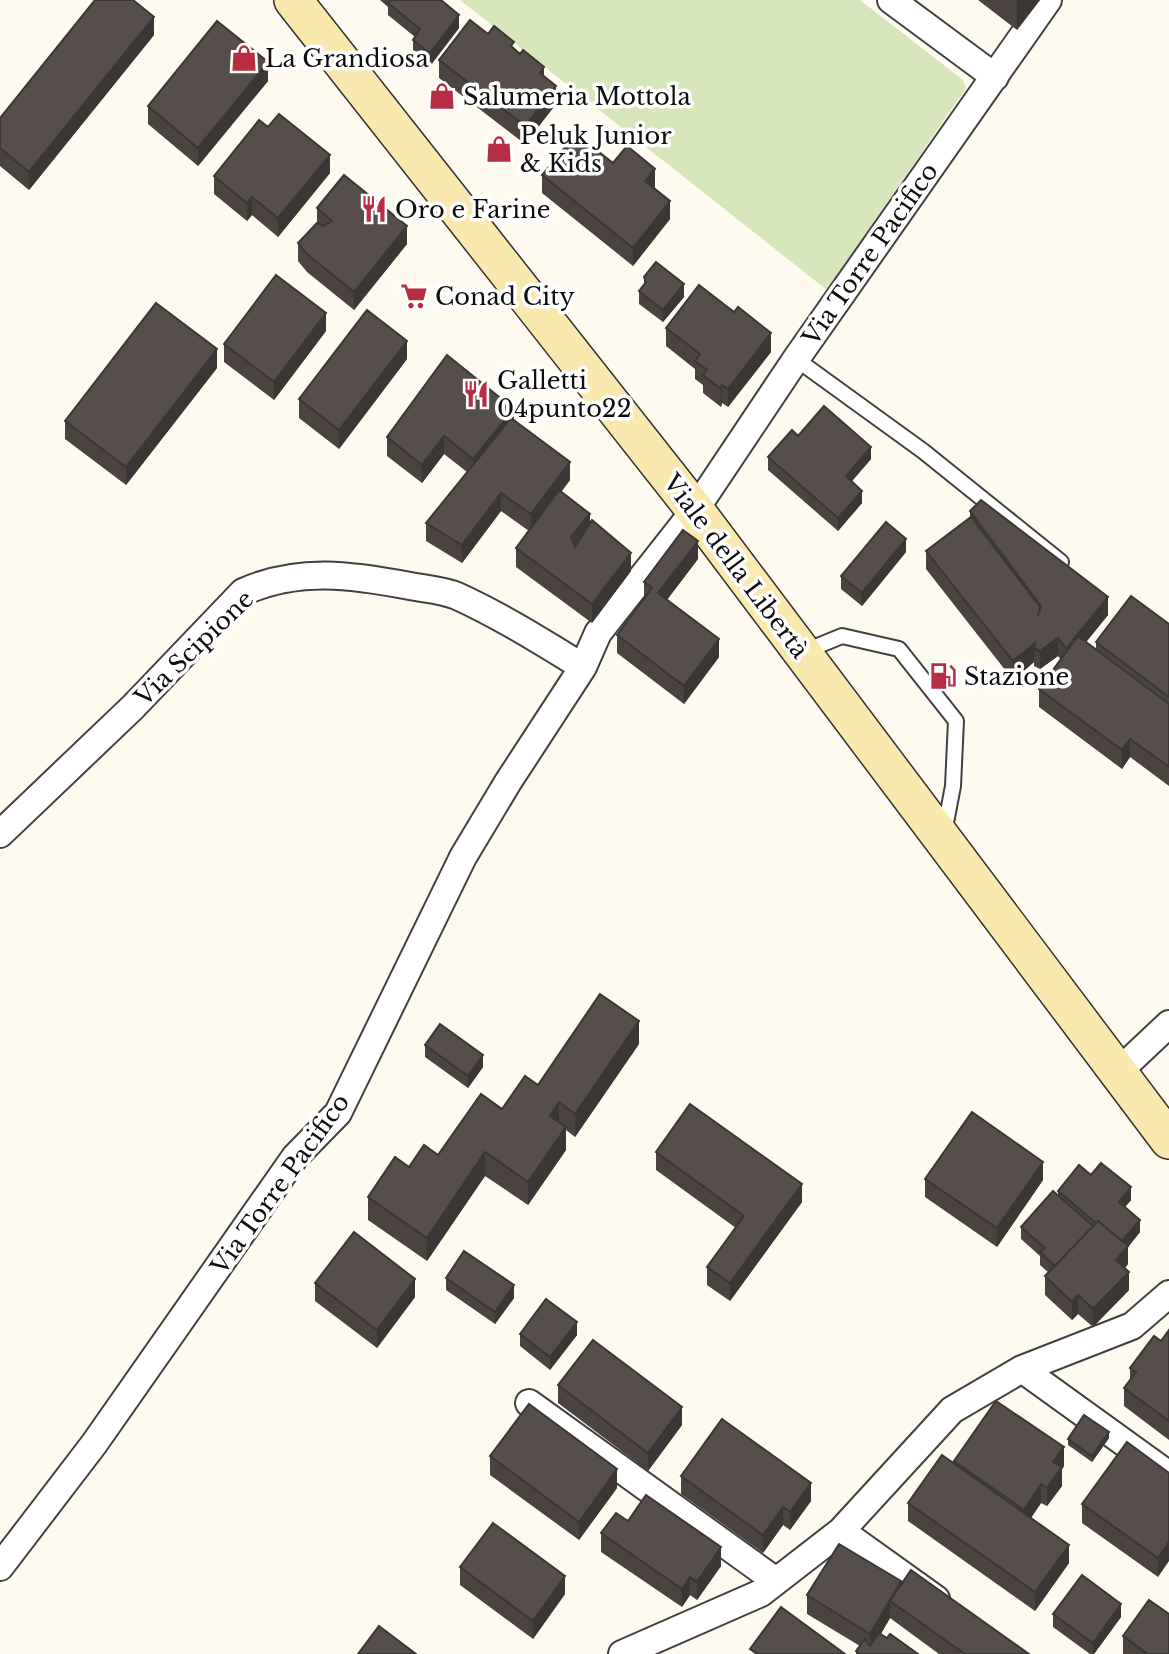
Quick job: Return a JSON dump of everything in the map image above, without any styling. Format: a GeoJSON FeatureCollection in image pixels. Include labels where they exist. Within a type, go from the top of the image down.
{"type":"FeatureCollection","features":[{"type":"Feature","properties":{"kind":"main road","name":"Viale della Libertà"},"geometry":{"type":"LineString","coordinates":[[293,0],[695,510],[1169,1140]]}},
{"type":"Feature","properties":{"kind":"street"},"geometry":{"type":"LineString","coordinates":[[891,0],[995,77]]}},
{"type":"Feature","properties":{"kind":"street","name":"Via Torre Pacifico"},"geometry":{"type":"LineString","coordinates":[[0,1567],[94,1444],[295,1157],[338,1113],[463,857],[583,667],[598,633],[695,510],[796,359],[1048,0]]}},
{"type":"Feature","properties":{"kind":"street","name":"Via Scipione"},"geometry":{"type":"LineString","coordinates":[[0,834],[134,707],[243,592],[267,583],[295,576],[355,575],[454,594],[509,622],[583,667]]}},
{"type":"Feature","properties":{"kind":"street"},"geometry":{"type":"LineString","coordinates":[[1118,1072],[1169,1024]]}},
{"type":"Feature","properties":{"kind":"street"},"geometry":{"type":"LineString","coordinates":[[622,1654],[761,1593],[841,1531],[951,1410],[1022,1369],[1132,1326],[1169,1294]]}},
{"type":"Feature","properties":{"kind":"street"},"geometry":{"type":"LineString","coordinates":[[1022,1369],[1169,1475]]}},
{"type":"Feature","properties":{"kind":"street"},"geometry":{"type":"LineString","coordinates":[[529,1403],[776,1581]]}},
{"type":"Feature","properties":{"kind":"street"},"geometry":{"type":"LineString","coordinates":[[841,1531],[958,1615]]}},
{"type":"Feature","properties":{"kind":"lane"},"geometry":{"type":"LineString","coordinates":[[796,359],[923,451],[1076,573]]}},
{"type":"Feature","properties":{"kind":"lane"},"geometry":{"type":"LineString","coordinates":[[802,652],[842,636],[899,649],[956,722],[953,786],[943,838]]}},
{"type":"Feature","properties":{"kind":"green space"},"geometry":{"type":"Polygon","coordinates":[[[460,0],[860,0],[963,80],[966,88],[827,290],[460,0]]]}},
{"type":"Feature","properties":{"kind":"building"},"geometry":{"type":"Polygon","coordinates":[[[95,0],[133,0],[154,17],[29,172],[0,148],[0,118],[95,0]]]}},
{"type":"Feature","properties":{"kind":"building"},"geometry":{"type":"Polygon","coordinates":[[[391,0],[441,0],[459,15],[430,53],[413,40],[420,29],[388,3],[391,0]]]}},
{"type":"Feature","properties":{"kind":"building"},"geometry":{"type":"Polygon","coordinates":[[[470,20],[488,34],[494,26],[514,42],[511,46],[520,54],[523,50],[544,67],[540,73],[556,86],[525,126],[439,60],[470,20]]]}},
{"type":"Feature","properties":{"kind":"building"},"geometry":{"type":"Polygon","coordinates":[[[217,21],[268,62],[198,148],[148,106],[217,21]]]}},
{"type":"Feature","properties":{"kind":"building"},"geometry":{"type":"Polygon","coordinates":[[[279,114],[330,155],[278,218],[252,197],[247,203],[214,176],[259,120],[268,127],[279,114]]]}},
{"type":"Feature","properties":{"kind":"building"},"geometry":{"type":"Polygon","coordinates":[[[576,134],[613,163],[627,146],[655,169],[645,181],[670,201],[633,248],[542,175],[576,134]]]}},
{"type":"Feature","properties":{"kind":"building"},"geometry":{"type":"Polygon","coordinates":[[[344,175],[407,226],[354,292],[307,254],[298,243],[317,223],[323,226],[332,221],[317,208],[344,175]]]}},
{"type":"Feature","properties":{"kind":"building"},"geometry":{"type":"Polygon","coordinates":[[[656,262],[684,284],[663,310],[639,291],[646,282],[644,277],[656,262]]]}},
{"type":"Feature","properties":{"kind":"building"},"geometry":{"type":"Polygon","coordinates":[[[276,275],[326,313],[274,382],[224,344],[276,275]]]}},
{"type":"Feature","properties":{"kind":"building"},"geometry":{"type":"Polygon","coordinates":[[[699,285],[734,312],[738,307],[771,333],[728,389],[722,385],[721,389],[703,375],[707,370],[695,361],[700,354],[666,328],[699,285]]]}},
{"type":"Feature","properties":{"kind":"building"},"geometry":{"type":"Polygon","coordinates":[[[156,303],[217,349],[126,467],[65,421],[156,303]]]}},
{"type":"Feature","properties":{"kind":"building"},"geometry":{"type":"Polygon","coordinates":[[[367,310],[407,341],[339,430],[299,399],[367,310]]]}},
{"type":"Feature","properties":{"kind":"building"},"geometry":{"type":"Polygon","coordinates":[[[447,355],[514,409],[473,459],[444,436],[422,465],[387,437],[447,355]]]}},
{"type":"Feature","properties":{"kind":"building"},"geometry":{"type":"Polygon","coordinates":[[[824,406],[871,447],[846,476],[862,491],[838,518],[768,457],[792,430],[798,436],[824,406]]]}},
{"type":"Feature","properties":{"kind":"building"},"geometry":{"type":"Polygon","coordinates":[[[511,418],[570,462],[531,514],[501,493],[462,545],[426,523],[511,418]]]}},
{"type":"Feature","properties":{"kind":"building"},"geometry":{"type":"Polygon","coordinates":[[[559,490],[590,514],[571,537],[575,547],[592,520],[631,553],[592,604],[516,548],[559,490]]]}},
{"type":"Feature","properties":{"kind":"building"},"geometry":{"type":"Polygon","coordinates":[[[981,500],[1108,597],[1066,649],[1058,638],[1040,651],[1034,648],[1035,643],[1013,661],[926,551],[971,517],[1040,607],[1038,616],[1041,606],[970,511],[981,500]]]}},
{"type":"Feature","properties":{"kind":"building"},"geometry":{"type":"Polygon","coordinates":[[[886,522],[906,539],[862,593],[841,576],[886,522]]]}},
{"type":"Feature","properties":{"kind":"building"},"geometry":{"type":"Polygon","coordinates":[[[683,530],[698,541],[658,593],[719,639],[684,686],[617,635],[652,588],[644,582],[683,530]]]}},
{"type":"Feature","properties":{"kind":"building"},"geometry":{"type":"Polygon","coordinates":[[[1131,596],[1169,624],[1169,697],[1096,642],[1131,596]]]}},
{"type":"Feature","properties":{"kind":"building"},"geometry":{"type":"Polygon","coordinates":[[[1078,636],[1169,704],[1169,767],[1130,739],[1122,750],[1039,689],[1078,636]]]}},
{"type":"Feature","properties":{"kind":"building"},"geometry":{"type":"Polygon","coordinates":[[[600,994],[639,1021],[575,1114],[559,1102],[550,1116],[566,1127],[528,1182],[485,1152],[427,1238],[368,1197],[395,1157],[409,1167],[424,1145],[438,1155],[481,1094],[502,1109],[525,1076],[538,1085],[600,994]]]}},
{"type":"Feature","properties":{"kind":"building"},"geometry":{"type":"Polygon","coordinates":[[[440,1024],[483,1055],[468,1076],[425,1045],[440,1024]]]}},
{"type":"Feature","properties":{"kind":"building"},"geometry":{"type":"Polygon","coordinates":[[[690,1104],[802,1184],[730,1283],[707,1267],[744,1216],[656,1152],[690,1104]]]}},
{"type":"Feature","properties":{"kind":"building"},"geometry":{"type":"Polygon","coordinates":[[[972,1112],[1043,1162],[997,1228],[925,1179],[972,1112]]]}},
{"type":"Feature","properties":{"kind":"building"},"geometry":{"type":"Polygon","coordinates":[[[1101,1163],[1131,1187],[1119,1202],[1140,1220],[1122,1241],[1058,1191],[1079,1165],[1091,1175],[1101,1163]]]}},
{"type":"Feature","properties":{"kind":"building"},"geometry":{"type":"Polygon","coordinates":[[[1053,1191],[1093,1226],[1055,1266],[1040,1252],[1045,1248],[1021,1227],[1053,1191]]]}},
{"type":"Feature","properties":{"kind":"building"},"geometry":{"type":"Polygon","coordinates":[[[1098,1221],[1128,1246],[1116,1260],[1129,1272],[1093,1309],[1078,1295],[1072,1302],[1045,1276],[1098,1221]]]}},
{"type":"Feature","properties":{"kind":"building"},"geometry":{"type":"Polygon","coordinates":[[[354,1232],[415,1279],[377,1330],[315,1283],[354,1232]]]}},
{"type":"Feature","properties":{"kind":"building"},"geometry":{"type":"Polygon","coordinates":[[[464,1251],[514,1285],[495,1312],[446,1278],[464,1251]]]}},
{"type":"Feature","properties":{"kind":"building"},"geometry":{"type":"Polygon","coordinates":[[[546,1299],[577,1322],[550,1357],[520,1334],[546,1299]]]}},
{"type":"Feature","properties":{"kind":"building"},"geometry":{"type":"Polygon","coordinates":[[[1169,1330],[1169,1421],[1124,1388],[1136,1372],[1130,1368],[1154,1336],[1161,1341],[1169,1330]]]}},
{"type":"Feature","properties":{"kind":"building"},"geometry":{"type":"Polygon","coordinates":[[[593,1340],[682,1407],[648,1453],[558,1385],[593,1340]]]}},
{"type":"Feature","properties":{"kind":"building"},"geometry":{"type":"Polygon","coordinates":[[[996,1401],[1064,1447],[1053,1462],[1062,1467],[1047,1488],[1041,1484],[1024,1510],[954,1461],[996,1401]]]}},
{"type":"Feature","properties":{"kind":"building"},"geometry":{"type":"Polygon","coordinates":[[[529,1404],[617,1469],[579,1522],[490,1456],[529,1404]]]}},
{"type":"Feature","properties":{"kind":"building"},"geometry":{"type":"Polygon","coordinates":[[[1084,1415],[1109,1432],[1092,1456],[1068,1439],[1084,1415]]]}},
{"type":"Feature","properties":{"kind":"building"},"geometry":{"type":"Polygon","coordinates":[[[722,1419],[811,1483],[790,1512],[783,1507],[763,1535],[681,1476],[722,1419]]]}},
{"type":"Feature","properties":{"kind":"building"},"geometry":{"type":"Polygon","coordinates":[[[1127,1442],[1169,1473],[1169,1542],[1158,1558],[1082,1504],[1127,1442]]]}},
{"type":"Feature","properties":{"kind":"building"},"geometry":{"type":"Polygon","coordinates":[[[942,1455],[1069,1545],[1035,1592],[908,1503],[942,1455]]]}},
{"type":"Feature","properties":{"kind":"building"},"geometry":{"type":"Polygon","coordinates":[[[646,1495],[721,1547],[697,1582],[690,1577],[682,1589],[601,1533],[616,1513],[628,1521],[646,1495]]]}},
{"type":"Feature","properties":{"kind":"building"},"geometry":{"type":"Polygon","coordinates":[[[493,1523],[565,1576],[533,1621],[460,1567],[493,1523]]]}},
{"type":"Feature","properties":{"kind":"building"},"geometry":{"type":"Polygon","coordinates":[[[839,1544],[901,1581],[870,1634],[807,1595],[839,1544]]]}},
{"type":"Feature","properties":{"kind":"building"},"geometry":{"type":"Polygon","coordinates":[[[911,1570],[1029,1654],[965,1654],[890,1601],[911,1570]]]}},
{"type":"Feature","properties":{"kind":"building"},"geometry":{"type":"Polygon","coordinates":[[[1082,1575],[1121,1604],[1093,1643],[1053,1614],[1082,1575]]]}},
{"type":"Feature","properties":{"kind":"building"},"geometry":{"type":"Polygon","coordinates":[[[1149,1600],[1169,1614],[1169,1654],[1148,1654],[1123,1636],[1149,1600]]]}},
{"type":"Feature","properties":{"kind":"building"},"geometry":{"type":"Polygon","coordinates":[[[781,1607],[845,1654],[757,1654],[750,1649],[781,1607]]]}},
{"type":"Feature","properties":{"kind":"building"},"geometry":{"type":"Polygon","coordinates":[[[379,1626],[416,1654],[358,1654],[379,1626]]]}},
{"type":"Feature","properties":{"kind":"building"},"geometry":{"type":"Polygon","coordinates":[[[879,1633],[887,1638],[890,1634],[918,1654],[860,1654],[856,1651],[865,1639],[870,1646],[879,1633]]]}},
{"type":"Feature","properties":{"kind":"place","name":"La Grandiosa"},"geometry":{"type":"Point","coordinates":[244,58]}},
{"type":"Feature","properties":{"kind":"place","name":"Salumeria Mottola"},"geometry":{"type":"Point","coordinates":[442,96]}},
{"type":"Feature","properties":{"kind":"place","name":"Peluk Junior & Kids"},"geometry":{"type":"Point","coordinates":[499,149]}},
{"type":"Feature","properties":{"kind":"place","name":"Oro e Farine"},"geometry":{"type":"Point","coordinates":[374,209]}},
{"type":"Feature","properties":{"kind":"place","name":"Conad City"},"geometry":{"type":"Point","coordinates":[414,296]}},
{"type":"Feature","properties":{"kind":"place","name":"Galletti 04punto22"},"geometry":{"type":"Point","coordinates":[476,394]}},
{"type":"Feature","properties":{"kind":"place","name":"Stazione"},"geometry":{"type":"Point","coordinates":[943,676]}}]}
